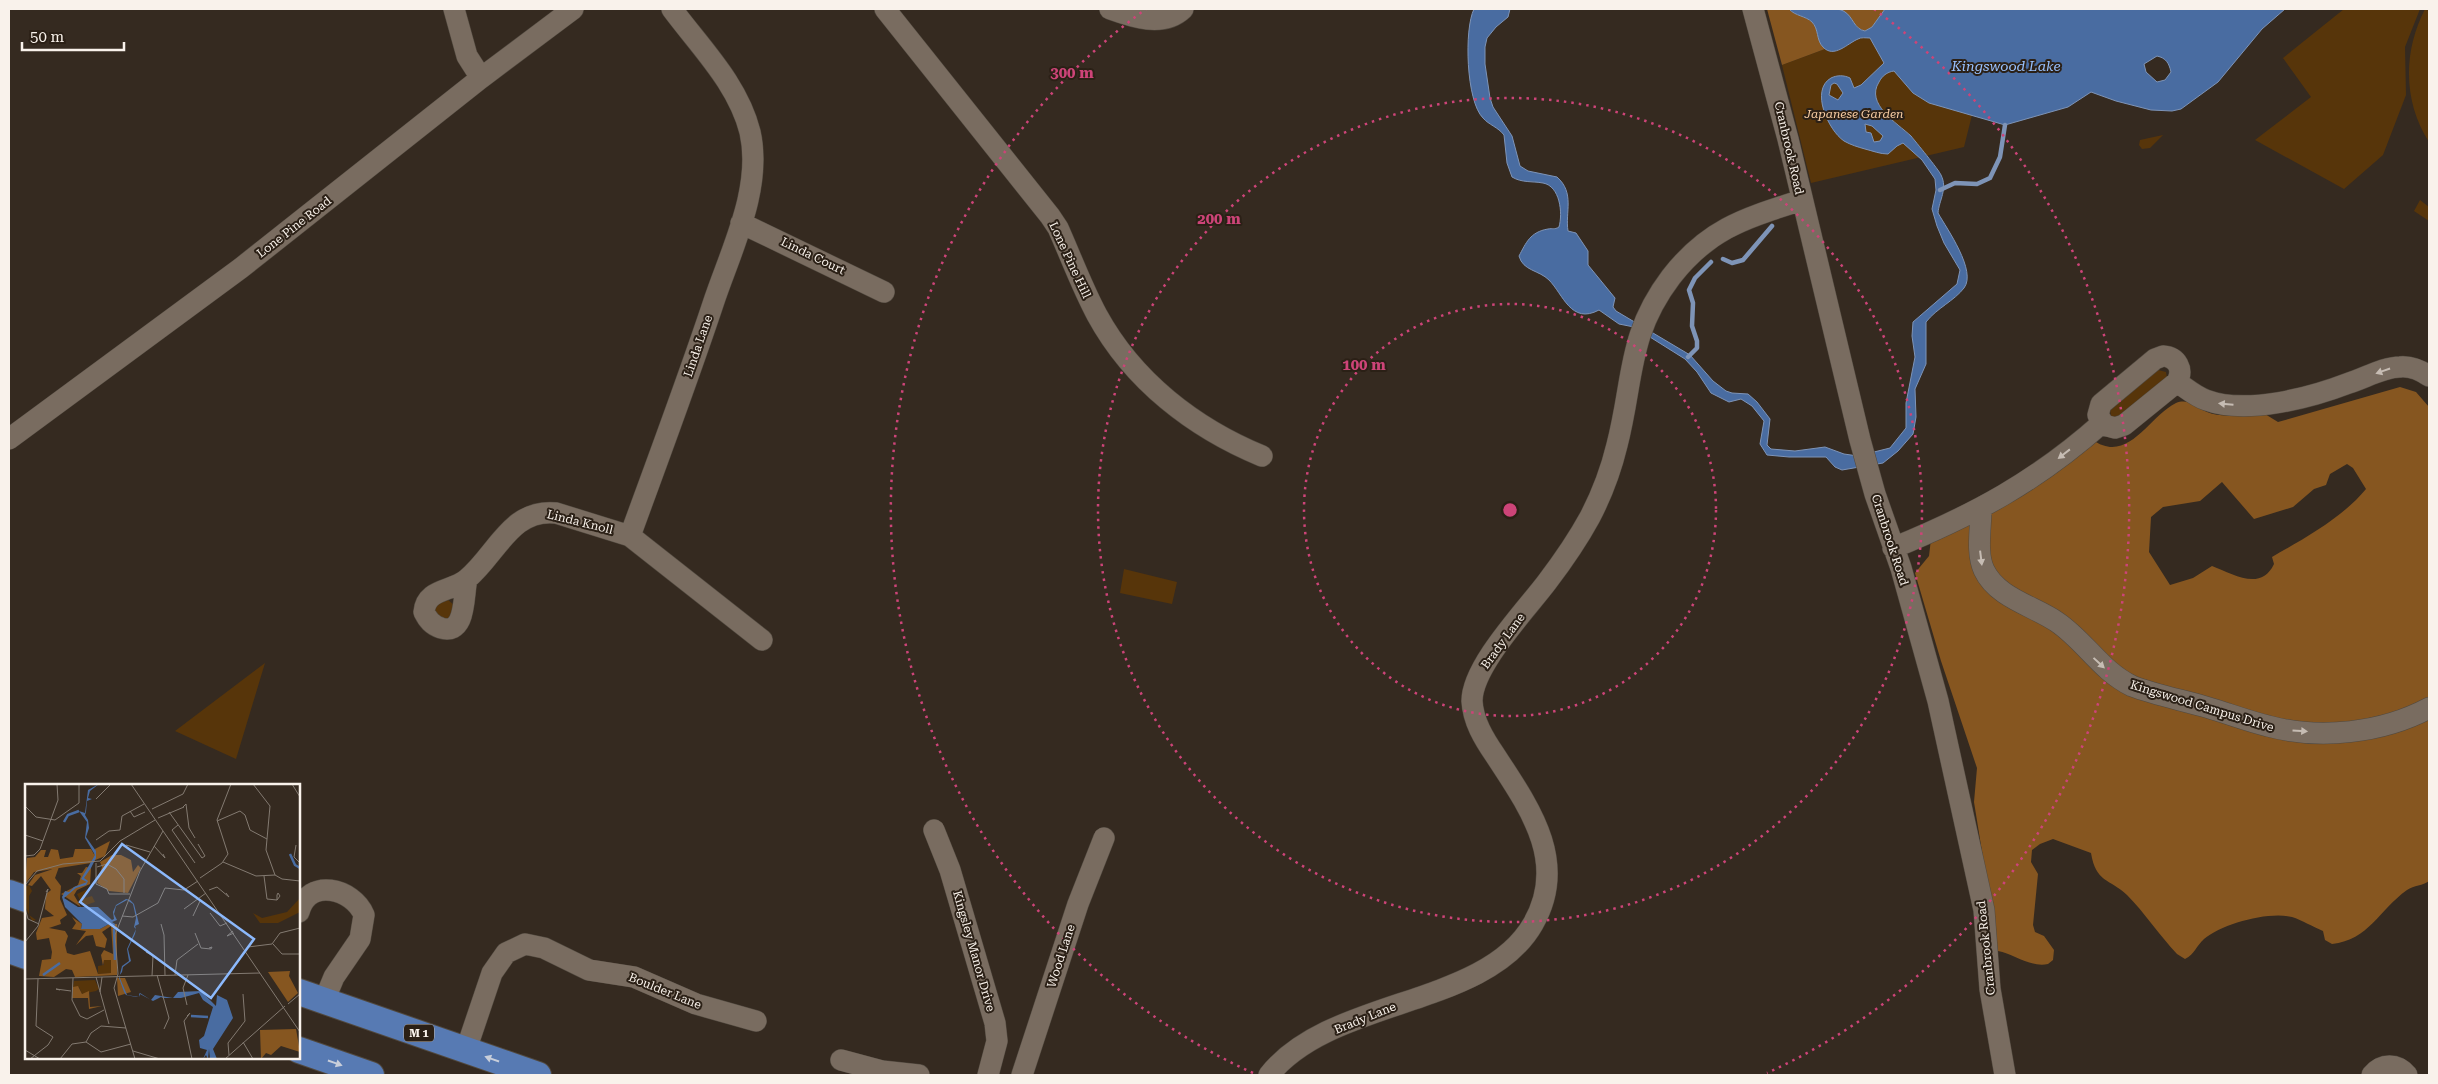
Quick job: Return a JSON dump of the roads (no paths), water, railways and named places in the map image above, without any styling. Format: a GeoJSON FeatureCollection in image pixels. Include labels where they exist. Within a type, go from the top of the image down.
{"type":"FeatureCollection","features":[{"type":"Feature","properties":{"kind":"main road"},"geometry":{"type":"LineString","coordinates":[[9,893],[25,899]]}},
{"type":"Feature","properties":{"kind":"main road"},"geometry":{"type":"LineString","coordinates":[[9,950],[25,956]]}},
{"type":"Feature","properties":{"kind":"main road","name":"M 1"},"geometry":{"type":"LineString","coordinates":[[300,992],[538,1075]]}},
{"type":"Feature","properties":{"kind":"main road"},"geometry":{"type":"LineString","coordinates":[[300,1050],[367,1075]]}},
{"type":"Feature","properties":{"kind":"street"},"geometry":{"type":"LineString","coordinates":[[454,9],[467,56],[481,78]]}},
{"type":"Feature","properties":{"kind":"street","name":"Lone Pine Road"},"geometry":{"type":"LineString","coordinates":[[9,439],[241,268],[481,78],[573,9]]}},
{"type":"Feature","properties":{"kind":"street","name":"Linda Lane"},"geometry":{"type":"LineString","coordinates":[[630,536],[687,381],[741,223],[749,191],[752,156],[750,135],[745,116],[731,86],[672,9]]}},
{"type":"Feature","properties":{"kind":"street","name":"Lone Pine Hill"},"geometry":{"type":"LineString","coordinates":[[885,9],[1050,216],[1058,228],[1097,315],[1122,353],[1154,388],[1187,416],[1215,435],[1262,456]]}},
{"type":"Feature","properties":{"kind":"street"},"geometry":{"type":"LineString","coordinates":[[1110,9],[1130,16],[1155,19],[1172,16],[1183,9]]}},
{"type":"Feature","properties":{"kind":"street","name":"Cranbrook Road"},"geometry":{"type":"LineString","coordinates":[[1753,9],[1771,73],[1860,440],[1938,701],[1980,892],[1987,934],[1990,989],[2005,1075]]}},
{"type":"Feature","properties":{"kind":"street","name":"Brady Lane"},"geometry":{"type":"LineString","coordinates":[[1269,1075],[1295,1052],[1334,1030],[1489,967],[1523,940],[1542,908],[1547,867],[1542,838],[1525,803],[1477,724],[1473,708],[1474,687],[1487,662],[1570,550],[1597,502],[1618,442],[1632,360],[1641,331],[1656,298],[1697,248],[1739,220],[1802,200]]}},
{"type":"Feature","properties":{"kind":"street","name":"Linda Court"},"geometry":{"type":"LineString","coordinates":[[741,223],[884,292]]}},
{"type":"Feature","properties":{"kind":"street"},"geometry":{"type":"LineString","coordinates":[[2169,357],[2176,362],[2180,370],[2177,382],[2119,428],[2111,428],[2102,423],[2098,415],[2101,404],[2157,358],[2169,357]]}},
{"type":"Feature","properties":{"kind":"street"},"geometry":{"type":"LineString","coordinates":[[2177,382],[2194,394],[2226,405],[2304,398],[2396,367],[2415,369],[2429,376]]}},
{"type":"Feature","properties":{"kind":"street"},"geometry":{"type":"LineString","coordinates":[[1893,548],[1947,526],[1981,509],[2038,473],[2102,423]]}},
{"type":"Feature","properties":{"kind":"street","name":"Kingswood Campus Drive"},"geometry":{"type":"LineString","coordinates":[[1981,509],[1981,560],[1986,574],[1992,582],[2012,597],[2058,623],[2112,675],[2132,686],[2269,726],[2297,731],[2329,732],[2370,729],[2406,719],[2429,708]]}},
{"type":"Feature","properties":{"kind":"street","name":"Linda Knoll"},"geometry":{"type":"LineString","coordinates":[[467,579],[519,523],[536,512],[556,513],[630,536]]}},
{"type":"Feature","properties":{"kind":"street"},"geometry":{"type":"LineString","coordinates":[[630,536],[762,640]]}},
{"type":"Feature","properties":{"kind":"street","name":"Kingsley Manor Drive"},"geometry":{"type":"LineString","coordinates":[[934,830],[950,870],[995,1023],[997,1041],[988,1075]]}},
{"type":"Feature","properties":{"kind":"street","name":"Wood Lane"},"geometry":{"type":"LineString","coordinates":[[1022,1075],[1078,904],[1104,838]]}},
{"type":"Feature","properties":{"kind":"street"},"geometry":{"type":"LineString","coordinates":[[300,908],[308,897],[320,890],[334,890],[354,899],[364,915],[360,939],[334,977],[324,1001]]}},
{"type":"Feature","properties":{"kind":"street","name":"Boulder Lane"},"geometry":{"type":"LineString","coordinates":[[466,1050],[492,972],[506,953],[525,944],[544,948],[589,970],[634,977],[696,1004],[756,1021]]}},
{"type":"Feature","properties":{"kind":"street"},"geometry":{"type":"LineString","coordinates":[[841,1060],[882,1071],[919,1075]]}},
{"type":"Feature","properties":{"kind":"street"},"geometry":{"type":"LineString","coordinates":[[2372,1075],[2378,1069],[2390,1065],[2402,1069],[2407,1075]]}},
{"type":"Feature","properties":{"kind":"water","name":"Kingswood Lake"},"geometry":{"type":"Polygon","coordinates":[[[1826,8],[1841,10],[1848,14],[1858,28],[1865,31],[1872,27],[1885,9],[2285,9],[2262,29],[2218,82],[2181,109],[2172,111],[2151,110],[2091,92],[2068,107],[2005,125],[1929,103],[1913,93],[1894,71],[1883,76],[1876,90],[1876,98],[1879,105],[1891,119],[1911,136],[1941,175],[1944,185],[1938,213],[1954,239],[1964,261],[1967,281],[1960,293],[1926,322],[1926,364],[1915,389],[1916,417],[1913,434],[1898,451],[1883,463],[1842,470],[1835,467],[1826,457],[1767,455],[1760,444],[1764,421],[1752,406],[1741,399],[1729,402],[1711,393],[1697,372],[1685,359],[1634,327],[1619,324],[1599,310],[1589,314],[1581,314],[1575,311],[1549,280],[1524,265],[1519,256],[1529,239],[1542,230],[1559,227],[1561,215],[1559,201],[1549,185],[1527,182],[1512,177],[1507,163],[1504,135],[1485,120],[1477,109],[1473,97],[1468,65],[1471,19],[1474,9],[1510,9],[1508,17],[1487,38],[1485,47],[1485,64],[1493,107],[1512,136],[1520,166],[1528,171],[1557,177],[1563,183],[1568,196],[1568,231],[1576,233],[1588,251],[1588,265],[1615,298],[1613,307],[1616,311],[1690,355],[1713,381],[1726,391],[1748,394],[1757,402],[1770,419],[1767,445],[1771,449],[1795,451],[1825,447],[1844,454],[1858,456],[1890,448],[1906,428],[1906,403],[1915,357],[1912,336],[1913,322],[1957,284],[1960,270],[1944,243],[1937,226],[1932,209],[1936,190],[1935,179],[1922,160],[1903,143],[1888,154],[1849,144],[1838,136],[1827,119],[1822,100],[1822,91],[1825,84],[1831,78],[1843,76],[1850,78],[1854,88],[1861,85],[1884,63],[1870,38],[1859,38],[1836,51],[1827,50],[1821,44],[1812,22],[1789,9],[1826,8]],[[2157,56],[2144,64],[2146,72],[2157,82],[2165,80],[2171,72],[2167,61],[2157,56]],[[1837,84],[1831,85],[1829,95],[1838,100],[1843,93],[1837,84]],[[1865,124],[1866,132],[1871,133],[1874,142],[1880,141],[1883,136],[1872,126],[1865,124]]]}},
{"type":"Feature","properties":{"kind":"waterway"},"geometry":{"type":"LineString","coordinates":[[1940,190],[1955,183],[1977,184],[1990,178],[2000,157],[2005,125]]}},
{"type":"Feature","properties":{"kind":"waterway"},"geometry":{"type":"LineString","coordinates":[[1723,259],[1732,263],[1743,260],[1772,226]]}},
{"type":"Feature","properties":{"kind":"waterway"},"geometry":{"type":"LineString","coordinates":[[1688,357],[1697,348],[1697,341],[1692,326],[1693,303],[1689,290],[1695,278],[1711,262]]}},
{"type":"Feature","properties":{"kind":"park label","name":"Japanese Garden"},"geometry":{"type":"Point","coordinates":[1854,114]}}]}
